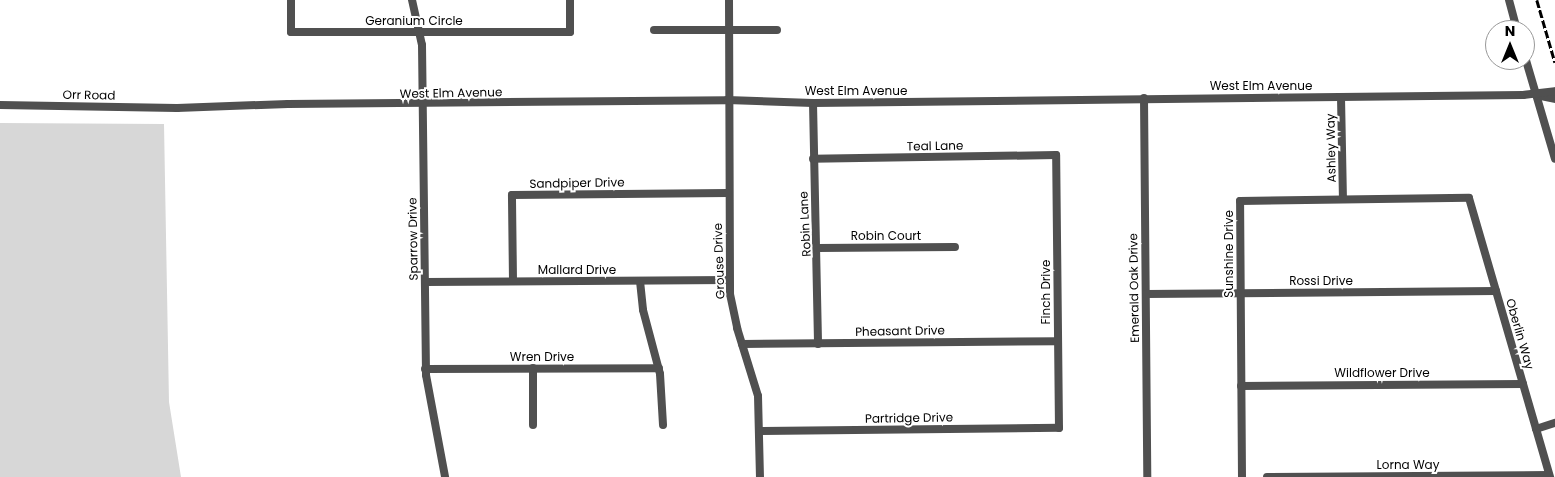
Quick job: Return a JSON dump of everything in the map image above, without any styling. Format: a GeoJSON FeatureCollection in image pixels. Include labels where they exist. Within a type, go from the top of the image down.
{"type":"FeatureCollection","features":[{"type":"Feature","properties":{"kind":"street","name":"Geranium Circle"},"geometry":{"type":"LineString","coordinates":[[291,0],[291,32],[570,32],[570,0]]}},
{"type":"Feature","properties":{"kind":"street","name":"Sparrow Drive"},"geometry":{"type":"LineString","coordinates":[[412,0],[421,32],[425,369],[446,477]]}},
{"type":"Feature","properties":{"kind":"street","name":"Grouse Drive"},"geometry":{"type":"LineString","coordinates":[[729,0],[727,100],[729,280],[732,310],[758,396],[760,477]]}},
{"type":"Feature","properties":{"kind":"street"},"geometry":{"type":"LineString","coordinates":[[1509,0],[1514,20]]}},
{"type":"Feature","properties":{"kind":"street"},"geometry":{"type":"LineString","coordinates":[[654,30],[777,30]]}},
{"type":"Feature","properties":{"kind":"street"},"geometry":{"type":"LineString","coordinates":[[1529,70],[1555,159]]}},
{"type":"Feature","properties":{"kind":"street","name":"West Elm Avenue"},"geometry":{"type":"LineString","coordinates":[[1536,95],[1555,91]]}},
{"type":"Feature","properties":{"kind":"street","name":"West Elm Avenue"},"geometry":{"type":"LineString","coordinates":[[177,108],[288,104],[727,100],[813,103],[1536,95],[1555,98]]}},
{"type":"Feature","properties":{"kind":"street","name":"Ashley Way"},"geometry":{"type":"LineString","coordinates":[[1341,97],[1343,199]]}},
{"type":"Feature","properties":{"kind":"street","name":"Emerald Oak Drive"},"geometry":{"type":"LineString","coordinates":[[1144,98],[1147,477]]}},
{"type":"Feature","properties":{"kind":"street","name":"Robin Lane"},"geometry":{"type":"LineString","coordinates":[[813,103],[818,344]]}},
{"type":"Feature","properties":{"kind":"street","name":"Orr Road"},"geometry":{"type":"LineString","coordinates":[[0,105],[177,108]]}},
{"type":"Feature","properties":{"kind":"street","name":"Teal Lane"},"geometry":{"type":"LineString","coordinates":[[814,159],[1056,155]]}},
{"type":"Feature","properties":{"kind":"street","name":"Finch Drive"},"geometry":{"type":"LineString","coordinates":[[1056,155],[1059,428]]}},
{"type":"Feature","properties":{"kind":"street","name":"Sandpiper Drive"},"geometry":{"type":"LineString","coordinates":[[514,281],[512,195],[728,193]]}},
{"type":"Feature","properties":{"kind":"street","name":"Sunshine Drive"},"geometry":{"type":"LineString","coordinates":[[1242,477],[1240,201],[1468,198]]}},
{"type":"Feature","properties":{"kind":"street","name":"Oberlin Way"},"geometry":{"type":"LineString","coordinates":[[1468,198],[1550,476]]}},
{"type":"Feature","properties":{"kind":"street","name":"Robin Court"},"geometry":{"type":"LineString","coordinates":[[817,248],[955,247]]}},
{"type":"Feature","properties":{"kind":"street","name":"Mallard Drive"},"geometry":{"type":"LineString","coordinates":[[424,282],[729,280]]}},
{"type":"Feature","properties":{"kind":"street"},"geometry":{"type":"LineString","coordinates":[[640,281],[643,310],[659,368],[662,425]]}},
{"type":"Feature","properties":{"kind":"street","name":"Rossi Drive"},"geometry":{"type":"LineString","coordinates":[[1146,294],[1496,291]]}},
{"type":"Feature","properties":{"kind":"street","name":"Pheasant Drive"},"geometry":{"type":"LineString","coordinates":[[742,344],[1058,341]]}},
{"type":"Feature","properties":{"kind":"street"},"geometry":{"type":"LineString","coordinates":[[533,368],[533,425]]}},
{"type":"Feature","properties":{"kind":"street","name":"Wren Drive"},"geometry":{"type":"LineString","coordinates":[[425,369],[659,368]]}},
{"type":"Feature","properties":{"kind":"street","name":"Wildflower Drive"},"geometry":{"type":"LineString","coordinates":[[1241,386],[1523,384]]}},
{"type":"Feature","properties":{"kind":"street"},"geometry":{"type":"LineString","coordinates":[[1536,429],[1555,423]]}},
{"type":"Feature","properties":{"kind":"street","name":"Partridge Drive"},"geometry":{"type":"LineString","coordinates":[[760,431],[1059,428]]}},
{"type":"Feature","properties":{"kind":"street","name":"Lorna Way"},"geometry":{"type":"LineString","coordinates":[[1267,477],[1550,476]]}},
{"type":"Feature","properties":{"kind":"shaded area"},"geometry":{"type":"Polygon","coordinates":[[[0,123],[164,124],[169,402],[181,477],[0,477],[0,123]]]}},
{"type":"Feature","properties":{"kind":"railway"},"geometry":{"type":"LineString","coordinates":[[1537,0],[1555,62]]}}]}
